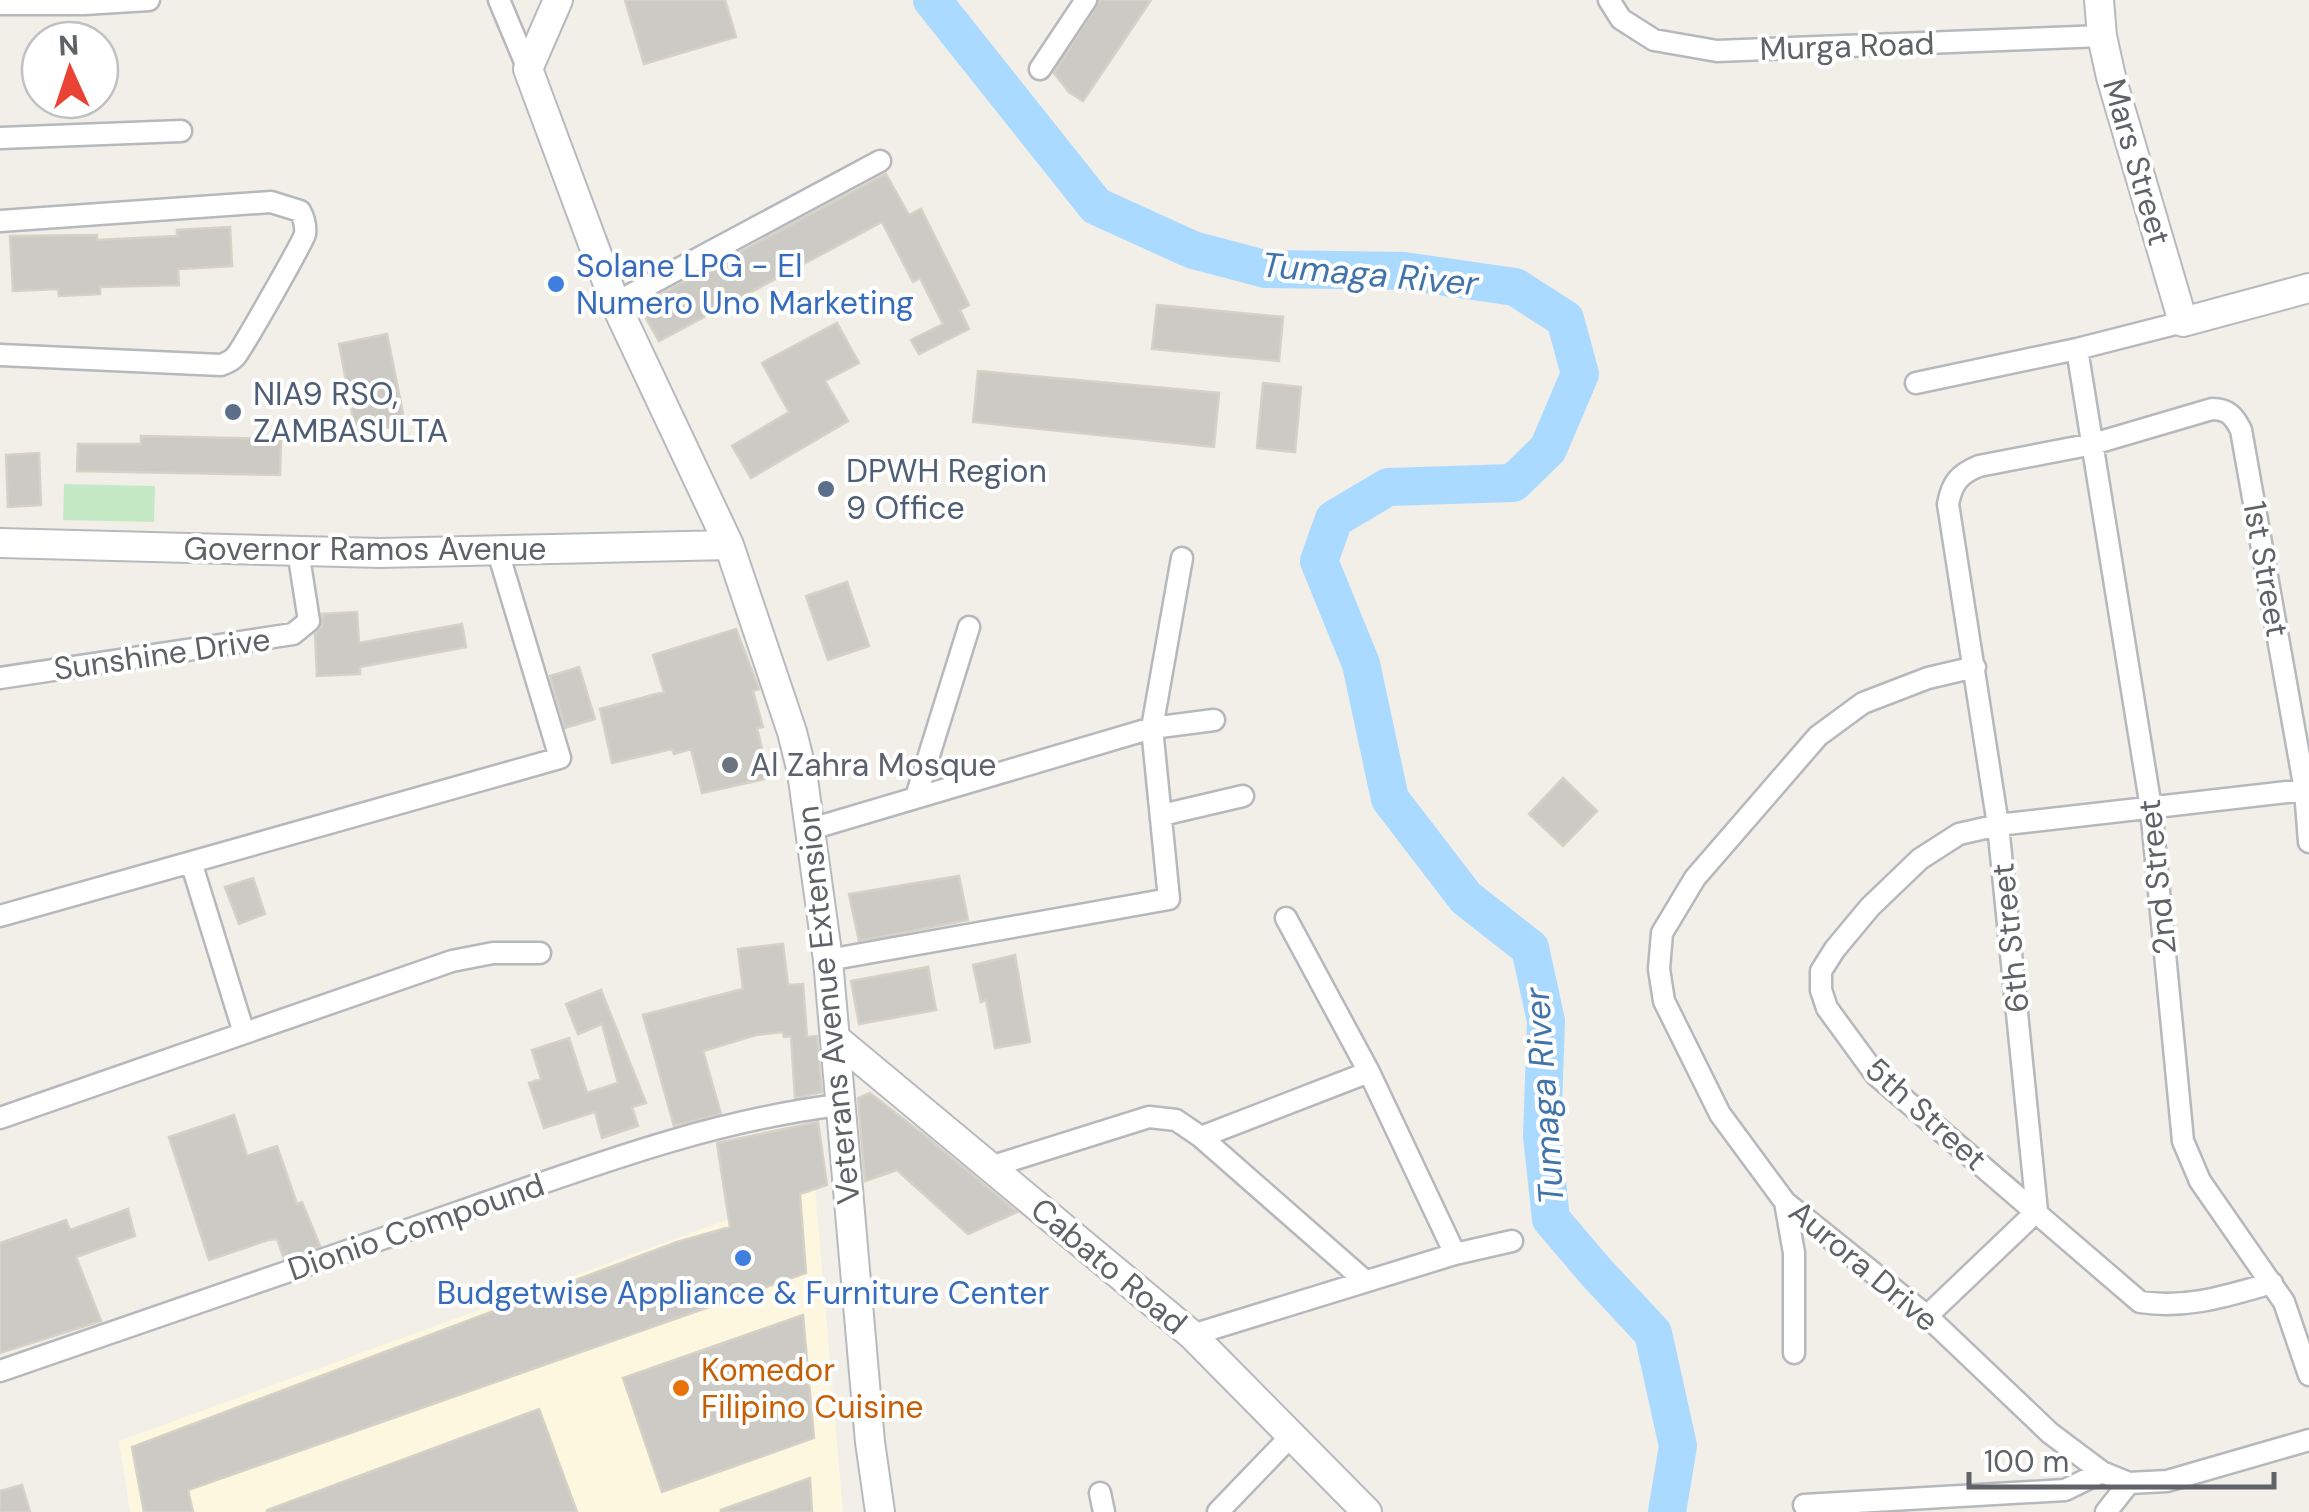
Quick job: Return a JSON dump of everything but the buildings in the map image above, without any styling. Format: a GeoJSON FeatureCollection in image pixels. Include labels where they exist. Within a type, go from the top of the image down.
{"type":"FeatureCollection","features":[{"type":"Feature","properties":{"kind":"main road"},"geometry":{"type":"LineString","coordinates":[[528,69],[558,0]]}},
{"type":"Feature","properties":{"kind":"main road","name":"Mars Street"},"geometry":{"type":"LineString","coordinates":[[2099,0],[2102,36],[2183,322]]}},
{"type":"Feature","properties":{"kind":"main road","name":"Veterans Avenue Extension"},"geometry":{"type":"LineString","coordinates":[[528,69],[616,303],[729,545],[792,732],[811,829],[828,960],[880,1512]]}},
{"type":"Feature","properties":{"kind":"main road"},"geometry":{"type":"LineString","coordinates":[[2183,322],[2309,288]]}},
{"type":"Feature","properties":{"kind":"main road","name":"Governor Ramos Avenue"},"geometry":{"type":"LineString","coordinates":[[0,542],[298,551],[498,552],[729,545]]}},
{"type":"Feature","properties":{"kind":"main road","name":"Cabato Road"},"geometry":{"type":"LineString","coordinates":[[835,1038],[1192,1335],[1367,1512]]}},
{"type":"Feature","properties":{"kind":"street"},"geometry":{"type":"LineString","coordinates":[[0,4],[149,0]]}},
{"type":"Feature","properties":{"kind":"street"},"geometry":{"type":"LineString","coordinates":[[499,0],[528,69]]}},
{"type":"Feature","properties":{"kind":"street"},"geometry":{"type":"LineString","coordinates":[[1040,69],[1086,0]]}},
{"type":"Feature","properties":{"kind":"street","name":"Murga Road"},"geometry":{"type":"LineString","coordinates":[[1609,0],[1622,19],[1654,40],[1718,51],[2102,36]]}},
{"type":"Feature","properties":{"kind":"street"},"geometry":{"type":"LineString","coordinates":[[0,138],[181,131]]}},
{"type":"Feature","properties":{"kind":"street"},"geometry":{"type":"LineString","coordinates":[[616,303],[880,162]]}},
{"type":"Feature","properties":{"kind":"street"},"geometry":{"type":"LineString","coordinates":[[0,222],[272,202],[300,211],[304,220],[299,250],[233,360],[222,365],[0,355]]}},
{"type":"Feature","properties":{"kind":"street"},"geometry":{"type":"LineString","coordinates":[[1916,383],[2183,322]]}},
{"type":"Feature","properties":{"kind":"street","name":"2nd Street"},"geometry":{"type":"LineString","coordinates":[[2077,349],[2151,808],[2183,1141],[2200,1181],[2272,1283],[2291,1317],[2309,1375]]}},
{"type":"Feature","properties":{"kind":"street","name":"1st Street"},"geometry":{"type":"LineString","coordinates":[[2093,444],[2212,409],[2224,409],[2234,417],[2241,430],[2305,790],[2309,842]]}},
{"type":"Feature","properties":{"kind":"street","name":"6th Street"},"geometry":{"type":"LineString","coordinates":[[2037,1211],[1998,826],[1948,504],[1952,487],[1964,472],[2093,444]]}},
{"type":"Feature","properties":{"kind":"street","name":"Sunshine Drive"},"geometry":{"type":"LineString","coordinates":[[0,678],[293,634],[309,621],[298,551]]}},
{"type":"Feature","properties":{"kind":"street"},"geometry":{"type":"LineString","coordinates":[[0,916],[560,758],[498,552]]}},
{"type":"Feature","properties":{"kind":"street"},"geometry":{"type":"LineString","coordinates":[[828,960],[1170,899],[1152,728],[1182,558]]}},
{"type":"Feature","properties":{"kind":"street"},"geometry":{"type":"LineString","coordinates":[[916,797],[970,627]]}},
{"type":"Feature","properties":{"kind":"street","name":"Aurora Drive"},"geometry":{"type":"LineString","coordinates":[[1975,667],[1928,678],[1863,703],[1818,736],[1695,878],[1662,934],[1659,969],[1664,1002],[1720,1114],[1784,1202],[1927,1316],[2050,1433],[2102,1472],[2129,1482],[2167,1481],[2309,1440]]}},
{"type":"Feature","properties":{"kind":"street"},"geometry":{"type":"LineString","coordinates":[[811,829],[1152,728],[1214,720]]}},
{"type":"Feature","properties":{"kind":"street"},"geometry":{"type":"LineString","coordinates":[[1998,826],[2305,790]]}},
{"type":"Feature","properties":{"kind":"street"},"geometry":{"type":"LineString","coordinates":[[1162,815],[1243,796]]}},
{"type":"Feature","properties":{"kind":"street","name":"5th Street"},"geometry":{"type":"LineString","coordinates":[[1998,826],[1959,834],[1920,859],[1870,907],[1822,971],[1821,990],[1828,1008],[1876,1075],[1916,1113],[2037,1211],[2140,1302],[2198,1304],[2272,1283]]}},
{"type":"Feature","properties":{"kind":"street"},"geometry":{"type":"LineString","coordinates":[[191,862],[244,1033]]}},
{"type":"Feature","properties":{"kind":"street"},"geometry":{"type":"LineString","coordinates":[[1286,918],[1369,1072],[1455,1254]]}},
{"type":"Feature","properties":{"kind":"street"},"geometry":{"type":"LineString","coordinates":[[0,1118],[452,961],[492,953],[540,953]]}},
{"type":"Feature","properties":{"kind":"street"},"geometry":{"type":"LineString","coordinates":[[1201,1138],[1369,1072]]}},
{"type":"Feature","properties":{"kind":"street","name":"Dionio Compound"},"geometry":{"type":"LineString","coordinates":[[0,1371],[618,1158],[741,1122],[839,1105]]}},
{"type":"Feature","properties":{"kind":"street"},"geometry":{"type":"LineString","coordinates":[[990,1168],[1149,1117],[1176,1120],[1364,1280]]}},
{"type":"Feature","properties":{"kind":"street"},"geometry":{"type":"LineString","coordinates":[[1784,1202],[1794,1253],[1794,1354]]}},
{"type":"Feature","properties":{"kind":"street"},"geometry":{"type":"LineString","coordinates":[[1927,1316],[2037,1211]]}},
{"type":"Feature","properties":{"kind":"street"},"geometry":{"type":"LineString","coordinates":[[1192,1335],[1364,1280],[1512,1241]]}},
{"type":"Feature","properties":{"kind":"street"},"geometry":{"type":"LineString","coordinates":[[1218,1512],[1290,1437]]}},
{"type":"Feature","properties":{"kind":"street"},"geometry":{"type":"LineString","coordinates":[[1804,1505],[2064,1490],[2102,1472]]}},
{"type":"Feature","properties":{"kind":"street"},"geometry":{"type":"LineString","coordinates":[[2106,1512],[2129,1482]]}},
{"type":"Feature","properties":{"kind":"shaded area"},"geometry":{"type":"Polygon","coordinates":[[[815,1188],[843,1512],[130,1512],[119,1441],[815,1188]]]}},
{"type":"Feature","properties":{"kind":"green space"},"geometry":{"type":"Polygon","coordinates":[[[64,484],[155,486],[154,522],[63,520],[64,484]]]}},
{"type":"Feature","properties":{"kind":"waterway","name":"Tumaga River"},"geometry":{"type":"LineString","coordinates":[[932,0],[1096,206],[1193,250],[1265,269],[1404,271],[1515,287],[1565,319],[1580,374],[1548,449],[1513,483],[1388,487],[1334,519],[1319,561],[1361,664],[1390,799],[1466,898],[1530,948],[1546,1021],[1542,1136],[1551,1219],[1653,1333],[1678,1446],[1667,1512]]}},
{"type":"Feature","properties":{"kind":"place","name":"Solane LPG - El Numero Uno Marketing"},"geometry":{"type":"Point","coordinates":[556,284]}},
{"type":"Feature","properties":{"kind":"place","name":"NIA9 RSO, ZAMBASULTA"},"geometry":{"type":"Point","coordinates":[233,412]}},
{"type":"Feature","properties":{"kind":"place","name":"DPWH Region 9 Office"},"geometry":{"type":"Point","coordinates":[826,489]}},
{"type":"Feature","properties":{"kind":"place","name":"Al Zahra Mosque"},"geometry":{"type":"Point","coordinates":[730,765]}},
{"type":"Feature","properties":{"kind":"place","name":"Budgetwise Appliance & Furniture Center"},"geometry":{"type":"Point","coordinates":[743,1258]}},
{"type":"Feature","properties":{"kind":"place","name":"Komedor Filipino Cuisine"},"geometry":{"type":"Point","coordinates":[681,1388]}}]}
